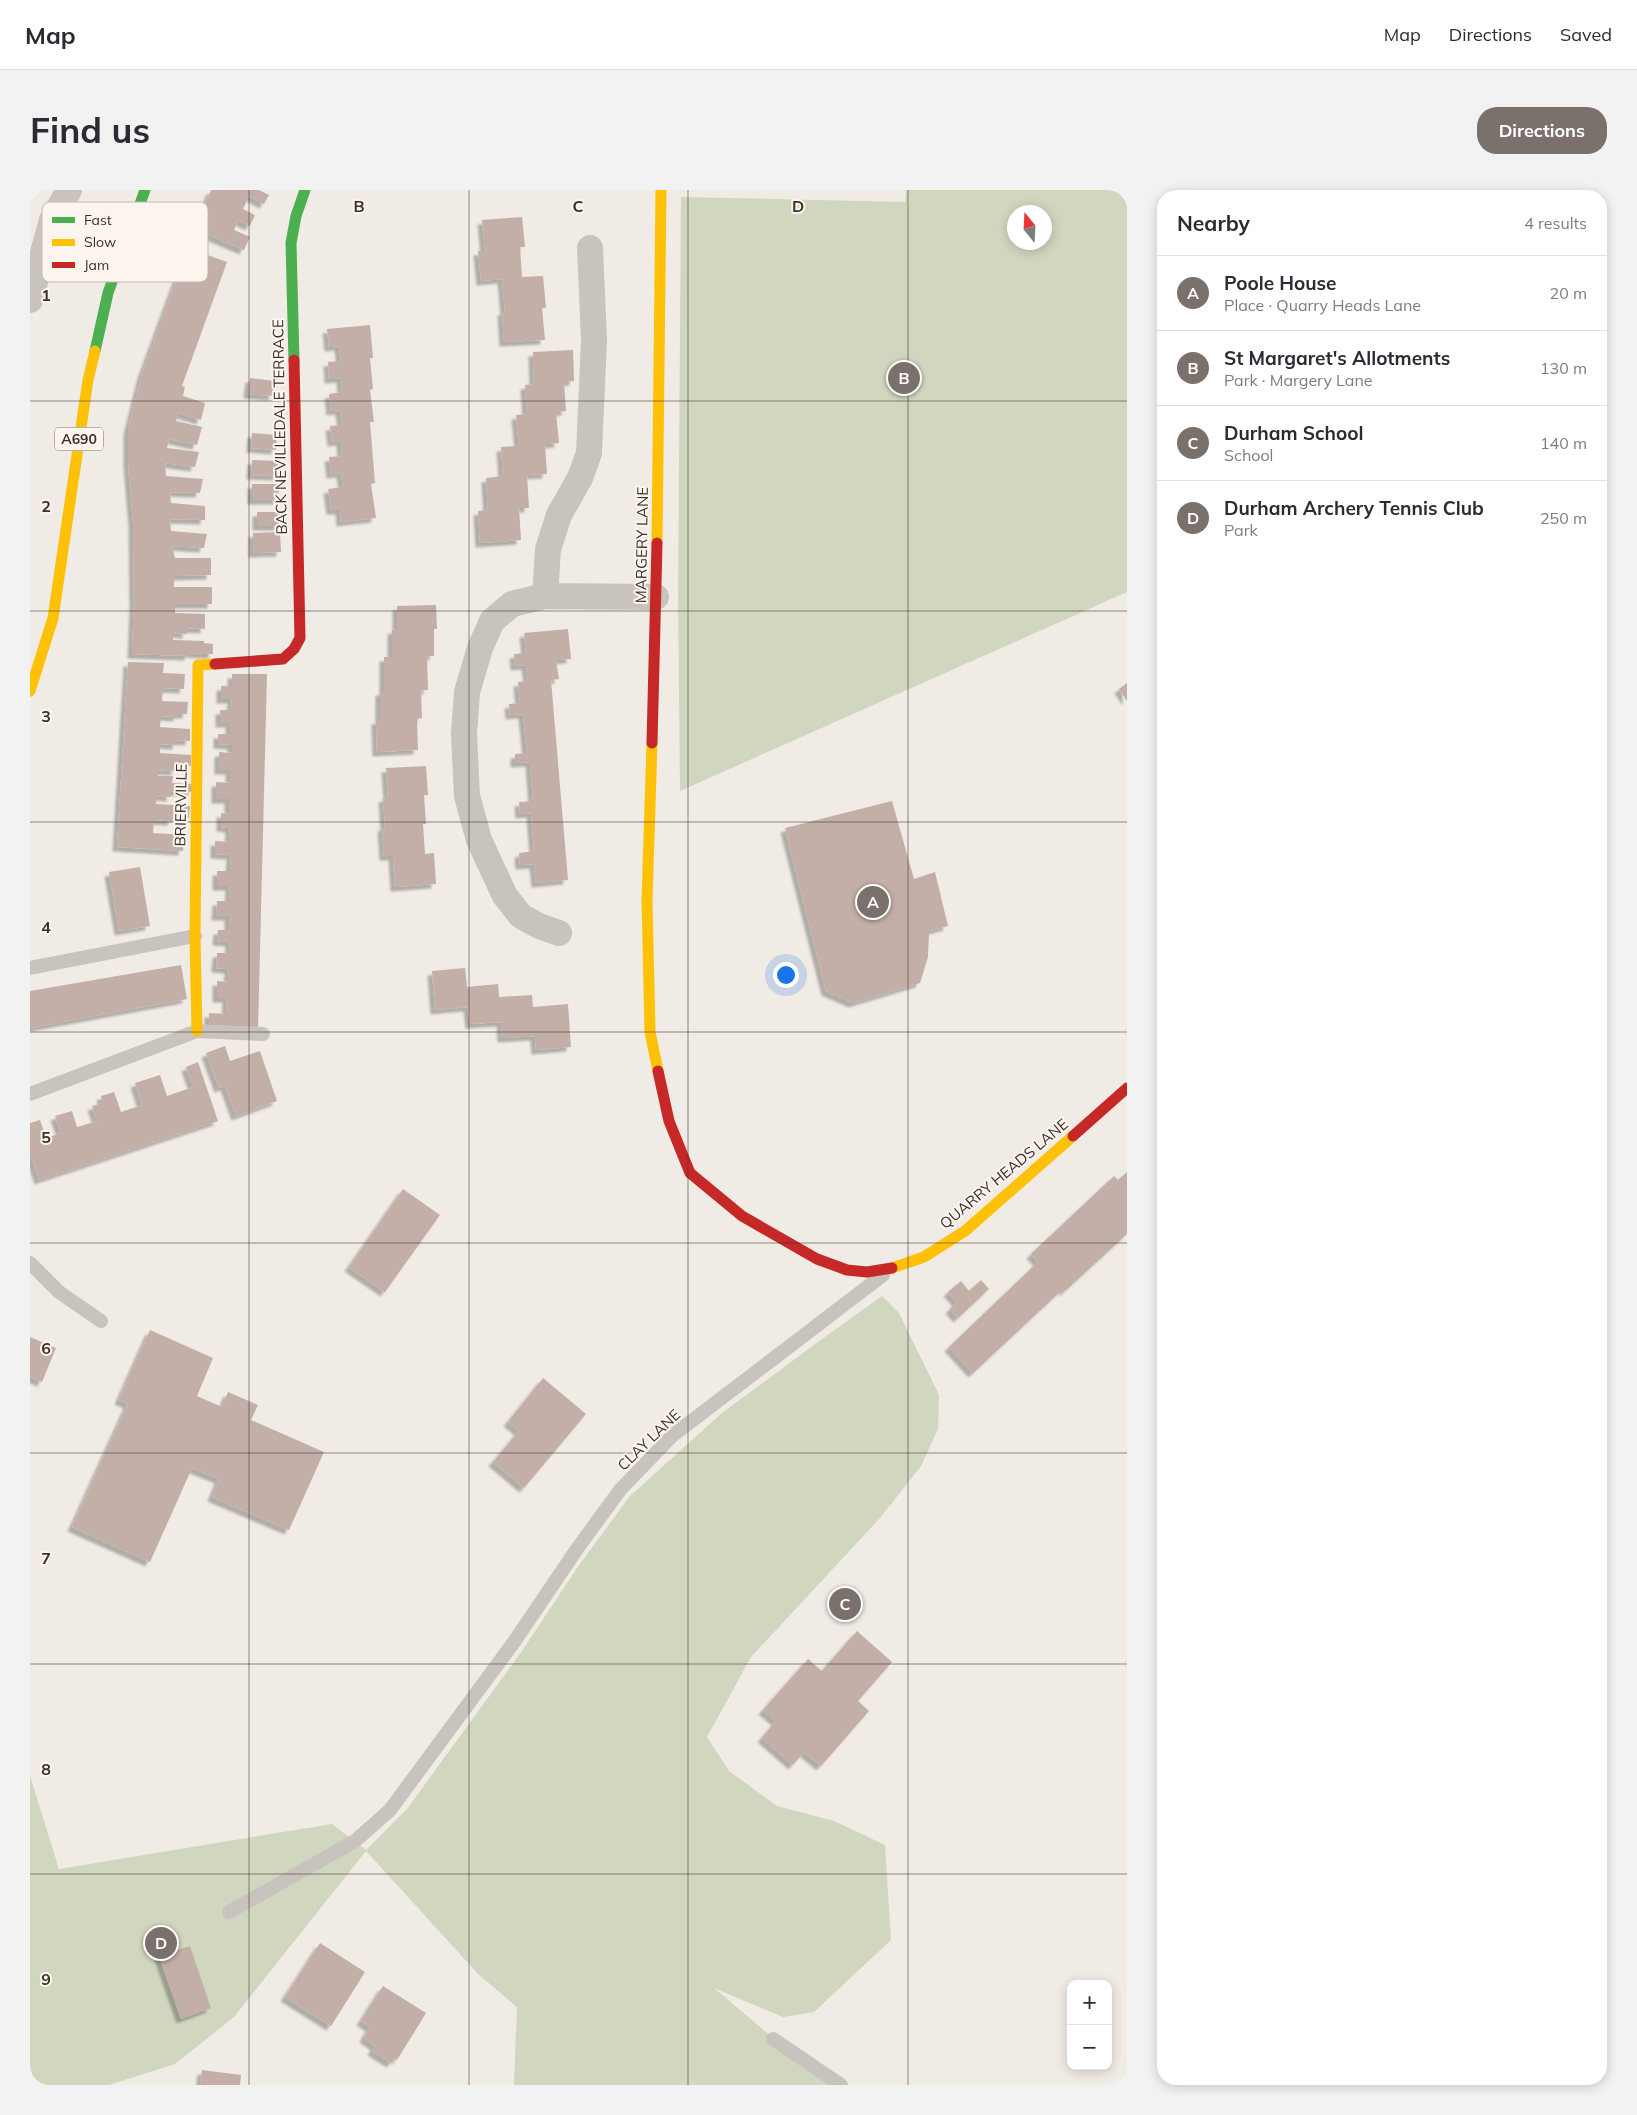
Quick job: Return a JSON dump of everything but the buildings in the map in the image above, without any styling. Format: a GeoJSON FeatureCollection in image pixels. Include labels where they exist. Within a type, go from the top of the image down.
{"type":"FeatureCollection","features":[{"type":"Feature","properties":{"kind":"main road","name":"A690"},"geometry":{"type":"LineString","coordinates":[[142,202],[146,190]]}},
{"type":"Feature","properties":{"kind":"main road","name":"BACK NEVILLEDALE TERRACE"},"geometry":{"type":"LineString","coordinates":[[283,659],[294,649],[300,638],[291,244],[296,216],[305,190]]}},
{"type":"Feature","properties":{"kind":"main road","name":"MARGERY LANE"},"geometry":{"type":"LineString","coordinates":[[647,900],[656,598],[661,190]]}},
{"type":"Feature","properties":{"kind":"main road","name":"A690"},"geometry":{"type":"LineString","coordinates":[[30,692],[53,618],[88,380],[112,282]]}},
{"type":"Feature","properties":{"kind":"main road","name":"BRIERVILLE"},"geometry":{"type":"LineString","coordinates":[[197,1031],[195,936],[198,665],[283,659]]}},
{"type":"Feature","properties":{"kind":"main road","name":"QUARRY HEADS LANE"},"geometry":{"type":"LineString","coordinates":[[647,900],[650,1032],[668,1121],[690,1173],[742,1216],[817,1259],[867,1272],[892,1268],[924,1256],[965,1231],[1127,1088]]}},
{"type":"Feature","properties":{"kind":"street"},"geometry":{"type":"LineString","coordinates":[[63,202],[70,190]]}},
{"type":"Feature","properties":{"kind":"street"},"geometry":{"type":"LineString","coordinates":[[545,596],[548,549],[559,515],[580,478],[589,453],[594,340],[590,248]]}},
{"type":"Feature","properties":{"kind":"street"},"geometry":{"type":"LineString","coordinates":[[30,300],[42,256]]}},
{"type":"Feature","properties":{"kind":"street"},"geometry":{"type":"LineString","coordinates":[[559,932],[539,926],[521,916],[505,896],[493,874],[479,840],[467,796],[464,734],[467,692],[480,648],[492,621],[512,604],[545,596],[656,598]]}},
{"type":"Feature","properties":{"kind":"lane"},"geometry":{"type":"LineString","coordinates":[[30,968],[195,936]]}},
{"type":"Feature","properties":{"kind":"lane"},"geometry":{"type":"LineString","coordinates":[[30,1094],[197,1031],[262,1034]]}},
{"type":"Feature","properties":{"kind":"lane"},"geometry":{"type":"LineString","coordinates":[[30,1263],[59,1292],[101,1321]]}},
{"type":"Feature","properties":{"kind":"lane","name":"CLAY LANE"},"geometry":{"type":"LineString","coordinates":[[229,1912],[354,1841],[390,1810],[480,1685],[514,1642],[577,1549],[620,1490],[672,1436],[892,1268]]}},
{"type":"Feature","properties":{"kind":"lane"},"geometry":{"type":"LineString","coordinates":[[772,2039],[841,2085]]}},
{"type":"Feature","properties":{"kind":"green space"},"geometry":{"type":"Polygon","coordinates":[[[906,190],[1127,190],[1127,592],[680,791],[678,597],[681,197],[905,202],[906,190]]]}},
{"type":"Feature","properties":{"kind":"green space"},"geometry":{"type":"Polygon","coordinates":[[[882,1296],[899,1313],[939,1395],[938,1429],[921,1466],[880,1518],[751,1657],[707,1737],[729,1771],[777,1806],[834,1821],[885,1845],[891,1940],[814,2012],[783,2017],[714,1988],[829,2085],[514,2085],[517,2007],[479,1975],[366,1851],[234,2017],[175,2064],[109,2085],[30,2085],[30,1776],[59,1869],[332,1824],[366,1850],[407,1809],[522,1651],[577,1568],[630,1496],[722,1413],[882,1296]]]}},
{"type":"Feature","properties":{"kind":"traffic: fast"},"geometry":{"type":"LineString","coordinates":[[141,202],[145,190]]}},
{"type":"Feature","properties":{"kind":"traffic: fast"},"geometry":{"type":"LineString","coordinates":[[294,360],[291,243],[296,216],[305,190]]}},
{"type":"Feature","properties":{"kind":"traffic: fast"},"geometry":{"type":"LineString","coordinates":[[95,351],[112,282]]}},
{"type":"Feature","properties":{"kind":"traffic: slow"},"geometry":{"type":"LineString","coordinates":[[657,543],[661,190]]}},
{"type":"Feature","properties":{"kind":"traffic: slow"},"geometry":{"type":"LineString","coordinates":[[30,691],[53,618],[88,380],[95,351]]}},
{"type":"Feature","properties":{"kind":"traffic: slow"},"geometry":{"type":"LineString","coordinates":[[197,1031],[195,936],[198,665],[215,664]]}},
{"type":"Feature","properties":{"kind":"traffic: slow"},"geometry":{"type":"LineString","coordinates":[[652,743],[647,900],[650,1032],[658,1071]]}},
{"type":"Feature","properties":{"kind":"traffic: slow"},"geometry":{"type":"LineString","coordinates":[[892,1268],[924,1257],[965,1231],[1073,1136]]}},
{"type":"Feature","properties":{"kind":"traffic: jam"},"geometry":{"type":"LineString","coordinates":[[215,664],[283,659],[294,649],[300,638],[294,360]]}},
{"type":"Feature","properties":{"kind":"traffic: jam"},"geometry":{"type":"LineString","coordinates":[[652,743],[657,543]]}},
{"type":"Feature","properties":{"kind":"traffic: jam"},"geometry":{"type":"LineString","coordinates":[[658,1071],[669,1121],[690,1173],[742,1216],[817,1259],[847,1270],[867,1272],[892,1268]]}},
{"type":"Feature","properties":{"kind":"traffic: jam"},"geometry":{"type":"LineString","coordinates":[[1073,1136],[1127,1088]]}},
{"type":"Feature","properties":{"kind":"place","name":"St Margaret's Allotments"},"geometry":{"type":"Point","coordinates":[904,378]}},
{"type":"Feature","properties":{"kind":"place","name":"Poole House"},"geometry":{"type":"Point","coordinates":[873,902]}},
{"type":"Feature","properties":{"kind":"place","name":"Durham School"},"geometry":{"type":"Point","coordinates":[845,1604]}},
{"type":"Feature","properties":{"kind":"place","name":"Durham Archery Tennis Club"},"geometry":{"type":"Point","coordinates":[161,1943]}}]}
